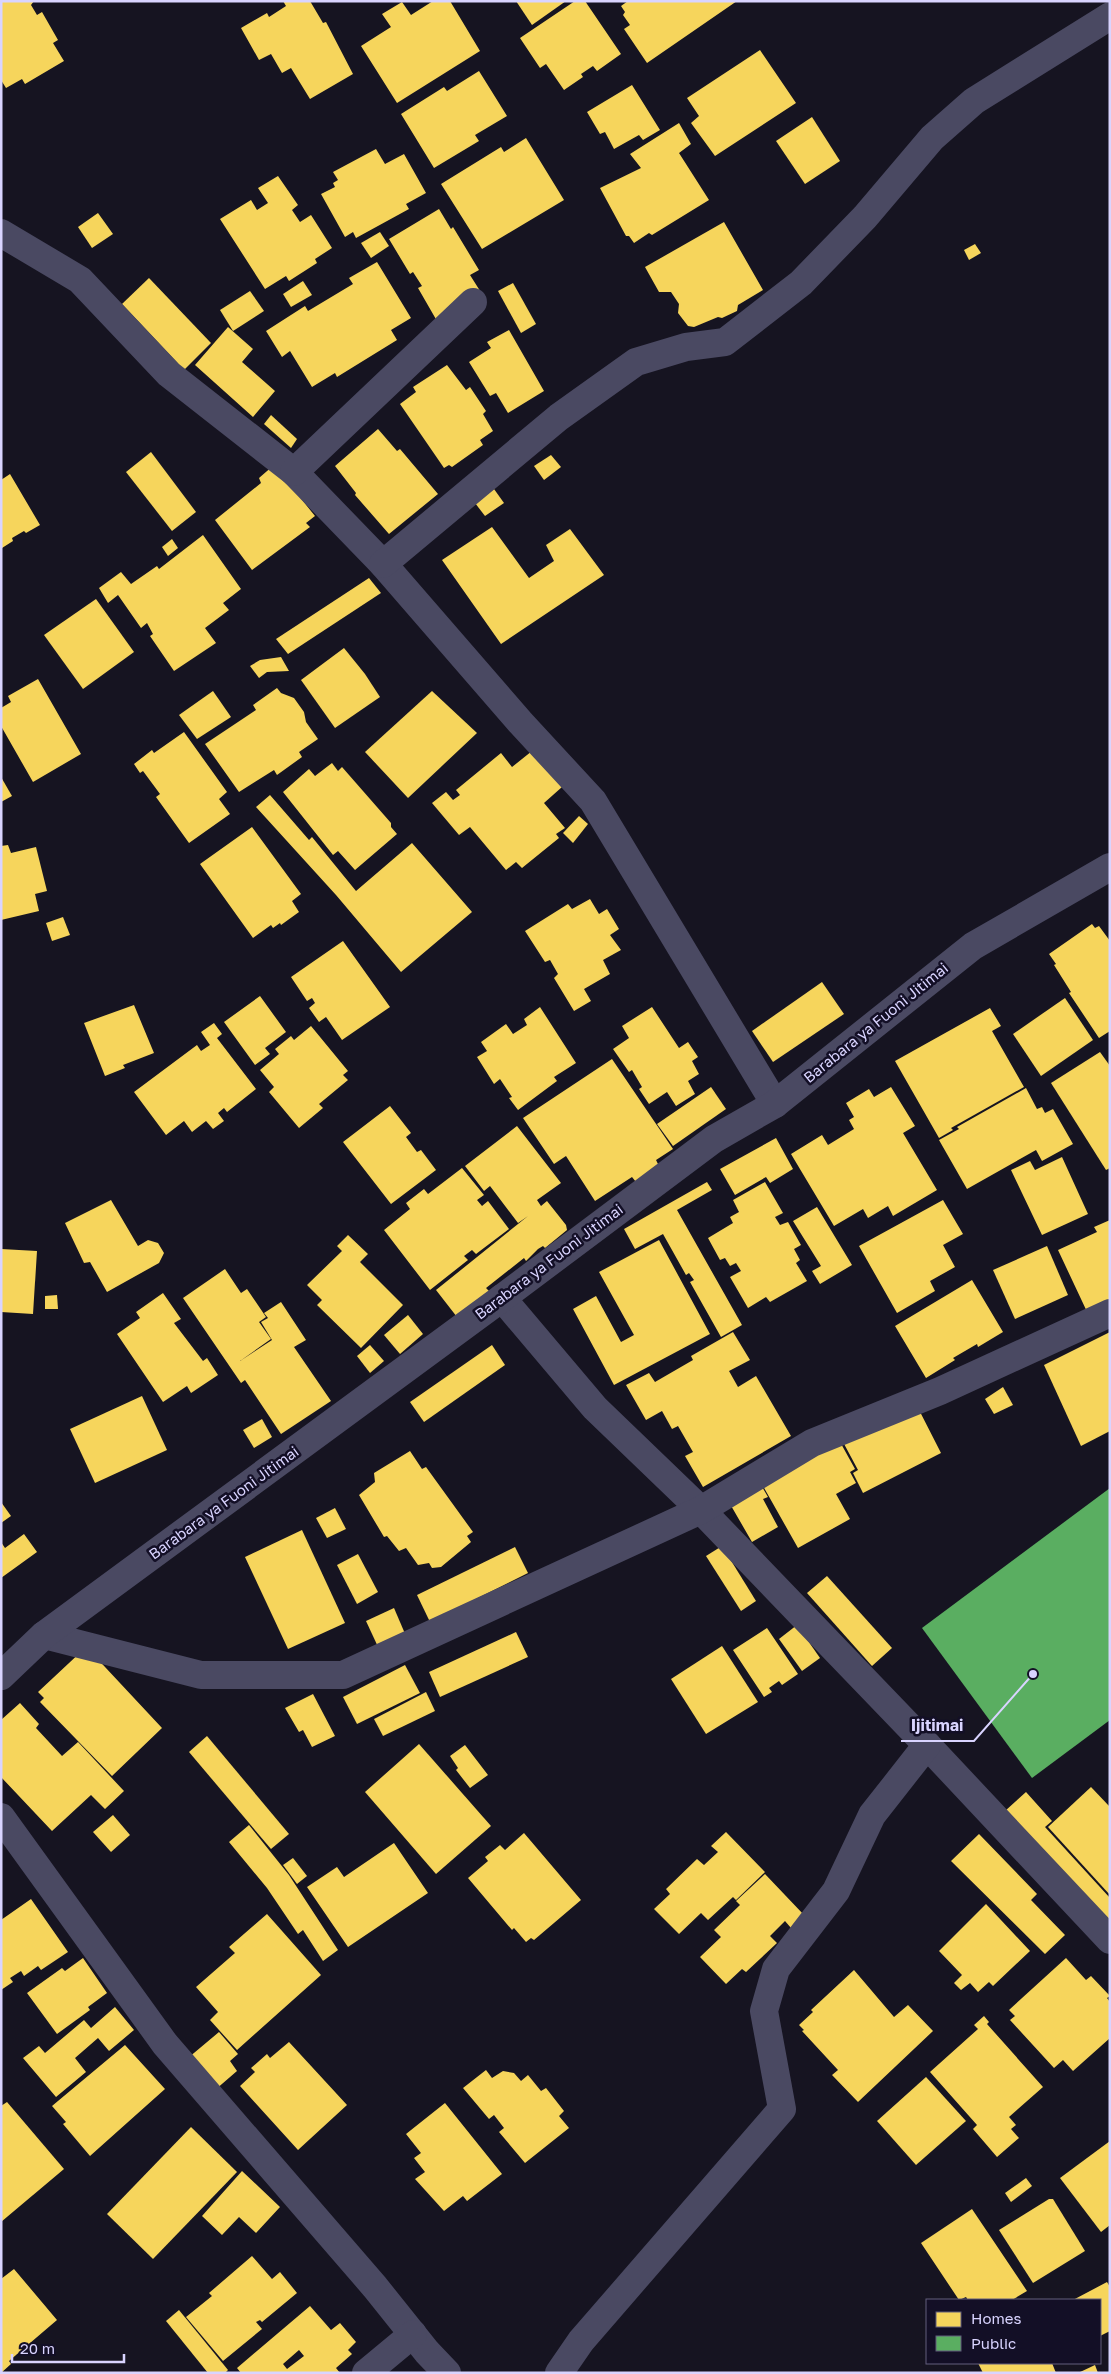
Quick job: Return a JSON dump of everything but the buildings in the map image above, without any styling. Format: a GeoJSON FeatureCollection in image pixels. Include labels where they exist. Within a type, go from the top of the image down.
{"type":"FeatureCollection","features":[{"type":"Feature","properties":{"kind":"street"},"geometry":{"type":"LineString","coordinates":[[383,564],[560,417],[636,362],[686,346],[725,342],[801,283],[865,217],[932,138],[974,101],[1110,16]]}},
{"type":"Feature","properties":{"kind":"street"},"geometry":{"type":"LineString","coordinates":[[1,232],[80,280],[169,374],[294,472],[383,564],[520,722],[593,801],[775,1104]]}},
{"type":"Feature","properties":{"kind":"street"},"geometry":{"type":"LineString","coordinates":[[294,472],[473,302]]}},
{"type":"Feature","properties":{"kind":"street","name":"Barabara ya Fuoni Jitimai"},"geometry":{"type":"LineString","coordinates":[[1,1676],[44,1635],[502,1298],[714,1139],[775,1104],[973,946],[1110,867]]}},
{"type":"Feature","properties":{"kind":"street"},"geometry":{"type":"LineString","coordinates":[[502,1298],[595,1408],[701,1510],[927,1745],[1110,1940]]}},
{"type":"Feature","properties":{"kind":"street"},"geometry":{"type":"LineString","coordinates":[[44,1635],[201,1675],[343,1675],[701,1510],[812,1443],[940,1390],[1110,1313]]}},
{"type":"Feature","properties":{"kind":"street"},"geometry":{"type":"LineString","coordinates":[[559,2373],[581,2341],[782,2109],[764,2011],[776,1969],[836,1891],[872,1815],[927,1745]]}},
{"type":"Feature","properties":{"kind":"street"},"geometry":{"type":"LineString","coordinates":[[1,1817],[165,2044],[447,2373]]}},
{"type":"Feature","properties":{"kind":"street"},"geometry":{"type":"LineString","coordinates":[[366,2373],[413,2334]]}},
{"type":"Feature","properties":{"kind":"place","name":"Ijitimai"},"geometry":{"type":"Point","coordinates":[1033,1674]}}]}
